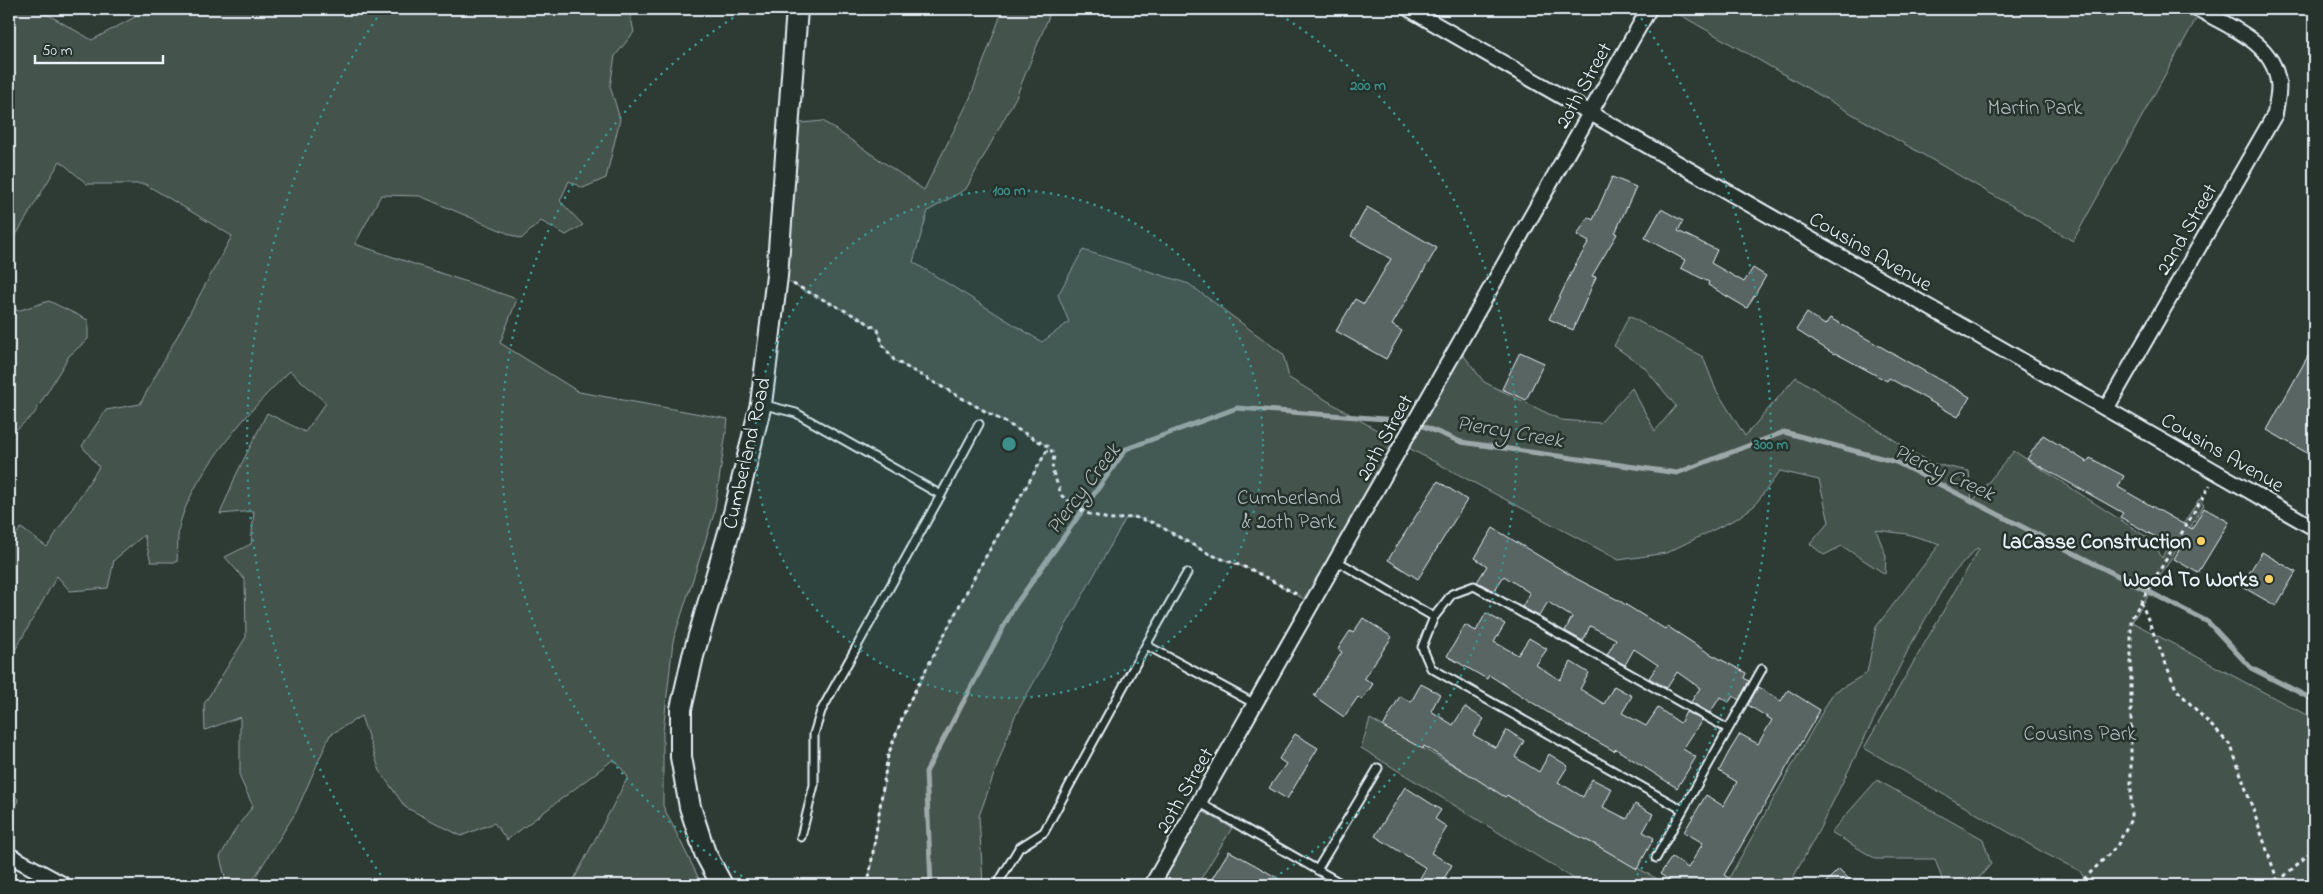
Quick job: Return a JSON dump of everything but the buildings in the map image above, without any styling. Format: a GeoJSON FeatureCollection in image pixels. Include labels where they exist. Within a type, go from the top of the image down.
{"type":"FeatureCollection","features":[{"type":"Feature","properties":{"kind":"street","name":"Cumberland Road"},"geometry":{"type":"LineString","coordinates":[[722,885],[706,853],[690,807],[681,757],[681,709],[693,656],[731,526],[761,404],[777,276],[797,9]]}},
{"type":"Feature","properties":{"kind":"street","name":"Cousins Avenue"},"geometry":{"type":"LineString","coordinates":[[1409,9],[2314,528]]}},
{"type":"Feature","properties":{"kind":"street","name":"20th Street"},"geometry":{"type":"LineString","coordinates":[[1152,885],[1649,9]]}},
{"type":"Feature","properties":{"kind":"street","name":"22nd Street"},"geometry":{"type":"LineString","coordinates":[[2106,409],[2275,114],[2279,84],[2274,63],[2259,44],[2203,10]]}},
{"type":"Feature","properties":{"kind":"street"},"geometry":{"type":"LineString","coordinates":[[9,855],[64,885]]}},
{"type":"Feature","properties":{"kind":"lane"},"geometry":{"type":"LineString","coordinates":[[761,404],[796,413],[941,495]]}},
{"type":"Feature","properties":{"kind":"lane"},"geometry":{"type":"LineString","coordinates":[[801,837],[814,785],[814,734],[821,711],[941,495],[978,424]]}},
{"type":"Feature","properties":{"kind":"lane"},"geometry":{"type":"LineString","coordinates":[[1337,561],[1434,617]]}},
{"type":"Feature","properties":{"kind":"lane"},"geometry":{"type":"LineString","coordinates":[[997,885],[1019,848],[1044,832],[1187,573]]}},
{"type":"Feature","properties":{"kind":"lane"},"geometry":{"type":"LineString","coordinates":[[1683,810],[1431,668],[1422,647],[1434,617],[1452,594],[1474,586],[1728,729]]}},
{"type":"Feature","properties":{"kind":"lane"},"geometry":{"type":"LineString","coordinates":[[1146,645],[1256,704]]}},
{"type":"Feature","properties":{"kind":"lane"},"geometry":{"type":"LineString","coordinates":[[1656,858],[1762,670]]}},
{"type":"Feature","properties":{"kind":"lane"},"geometry":{"type":"LineString","coordinates":[[1317,870],[1378,768]]}},
{"type":"Feature","properties":{"kind":"lane"},"geometry":{"type":"LineString","coordinates":[[1200,803],[1344,885]]}},
{"type":"Feature","properties":{"kind":"path"},"geometry":{"type":"LineString","coordinates":[[777,276],[863,320],[878,330],[883,345],[894,360],[1049,447],[1054,455],[1052,470],[1062,496],[1086,513],[1112,520],[1134,516],[1154,523],[1209,554],[1252,570],[1312,604]]}},
{"type":"Feature","properties":{"kind":"path"},"geometry":{"type":"LineString","coordinates":[[866,885],[869,878],[888,755],[907,706],[987,555],[1049,447]]}},
{"type":"Feature","properties":{"kind":"path"},"geometry":{"type":"LineString","coordinates":[[2078,885],[2117,846],[2131,819],[2131,619],[2218,472]]}},
{"type":"Feature","properties":{"kind":"path"},"geometry":{"type":"LineString","coordinates":[[2141,602],[2176,689],[2231,746],[2278,884],[2314,849]]}},
{"type":"Feature","properties":{"kind":"green space"},"geometry":{"type":"Polygon","coordinates":[[[9,9],[38,9],[92,40],[150,9],[629,9],[634,32],[615,56],[610,86],[620,119],[606,178],[583,188],[569,181],[560,201],[583,225],[566,235],[541,221],[521,239],[420,196],[381,195],[355,244],[517,299],[500,343],[579,392],[728,419],[714,514],[673,641],[663,732],[663,806],[702,885],[571,885],[628,777],[614,759],[507,840],[494,823],[461,836],[405,807],[380,771],[361,716],[330,735],[296,812],[250,885],[227,885],[220,857],[236,828],[253,806],[240,778],[240,717],[205,730],[204,704],[246,637],[245,580],[225,557],[251,544],[254,511],[220,514],[236,475],[267,413],[305,432],[326,403],[290,371],[258,403],[226,441],[198,483],[187,503],[180,523],[177,562],[151,562],[144,535],[114,560],[108,588],[70,591],[57,576],[9,661],[9,620],[13,613],[9,610],[9,543],[21,528],[47,547],[99,467],[82,446],[106,410],[140,404],[232,236],[145,184],[87,184],[60,161],[9,247],[9,9]]]}},
{"type":"Feature","properties":{"kind":"green space"},"geometry":{"type":"Polygon","coordinates":[[[1003,9],[1045,9],[1049,16],[1016,97],[966,189],[928,211],[913,262],[1042,342],[1069,322],[1058,295],[1083,250],[1189,284],[1283,354],[1289,378],[1402,445],[1458,348],[1484,382],[1561,420],[1600,423],[1632,388],[1655,431],[1676,406],[1644,367],[1614,346],[1629,316],[1703,357],[1716,390],[1745,436],[1796,377],[1930,463],[1969,471],[1972,502],[2014,451],[2153,541],[2162,558],[2199,499],[2204,505],[2132,622],[2314,719],[2314,885],[2088,885],[2080,871],[2044,853],[1864,748],[1979,549],[1977,548],[1949,578],[1910,646],[1819,830],[1789,885],[1725,885],[1833,693],[1867,673],[1876,627],[1940,544],[1907,534],[1876,530],[1886,556],[1885,574],[1842,546],[1824,555],[1810,544],[1829,522],[1819,480],[1780,471],[1754,506],[1736,519],[1666,553],[1619,560],[1403,445],[1313,604],[1252,570],[1209,554],[1154,523],[1134,517],[1126,518],[1015,716],[979,816],[983,885],[866,885],[869,878],[888,755],[907,706],[978,570],[1049,447],[894,360],[883,345],[878,330],[863,320],[777,276],[789,124],[823,121],[924,190],[970,98],[1003,9]]]}},
{"type":"Feature","properties":{"kind":"green space","name":"Martin Park"},"geometry":{"type":"Polygon","coordinates":[[[1670,9],[2198,9],[2201,10],[2073,241],[1670,9]]]}},
{"type":"Feature","properties":{"kind":"green space"},"geometry":{"type":"Polygon","coordinates":[[[9,294],[17,311],[49,301],[88,320],[88,339],[69,356],[34,414],[9,436],[9,294]]]}},
{"type":"Feature","properties":{"kind":"green space"},"geometry":{"type":"Polygon","coordinates":[[[1370,719],[1668,885],[1584,885],[1361,748],[1370,719]]]}},
{"type":"Feature","properties":{"kind":"green space"},"geometry":{"type":"Polygon","coordinates":[[[1877,780],[1983,839],[1991,864],[1973,885],[1944,885],[1935,859],[1876,859],[1831,832],[1877,780]]]}},
{"type":"Feature","properties":{"kind":"green space"},"geometry":{"type":"Polygon","coordinates":[[[9,790],[18,799],[15,812],[9,819],[9,790]]]}},
{"type":"Feature","properties":{"kind":"green space"},"geometry":{"type":"Polygon","coordinates":[[[1197,808],[1232,828],[1197,885],[1152,885],[1197,808]]]}},
{"type":"Feature","properties":{"kind":"waterway","name":"Piercy Creek"},"geometry":{"type":"LineString","coordinates":[[931,885],[926,772],[1014,607],[1126,449],[1237,408],[1411,421],[1461,442],[1677,473],[1784,432],[1896,462],[2208,622],[2251,668],[2314,700]]}},
{"type":"Feature","properties":{"kind":"place","name":"LaCasse Construction"},"geometry":{"type":"Point","coordinates":[2201,541]}},
{"type":"Feature","properties":{"kind":"place","name":"Wood To Works"},"geometry":{"type":"Point","coordinates":[2269,579]}},
{"type":"Feature","properties":{"kind":"park label","name":"Cumberland & 20th Park"},"geometry":{"type":"Point","coordinates":[1289,509]}},
{"type":"Feature","properties":{"kind":"park label","name":"Cousins Park"},"geometry":{"type":"Point","coordinates":[2080,733]}}]}
